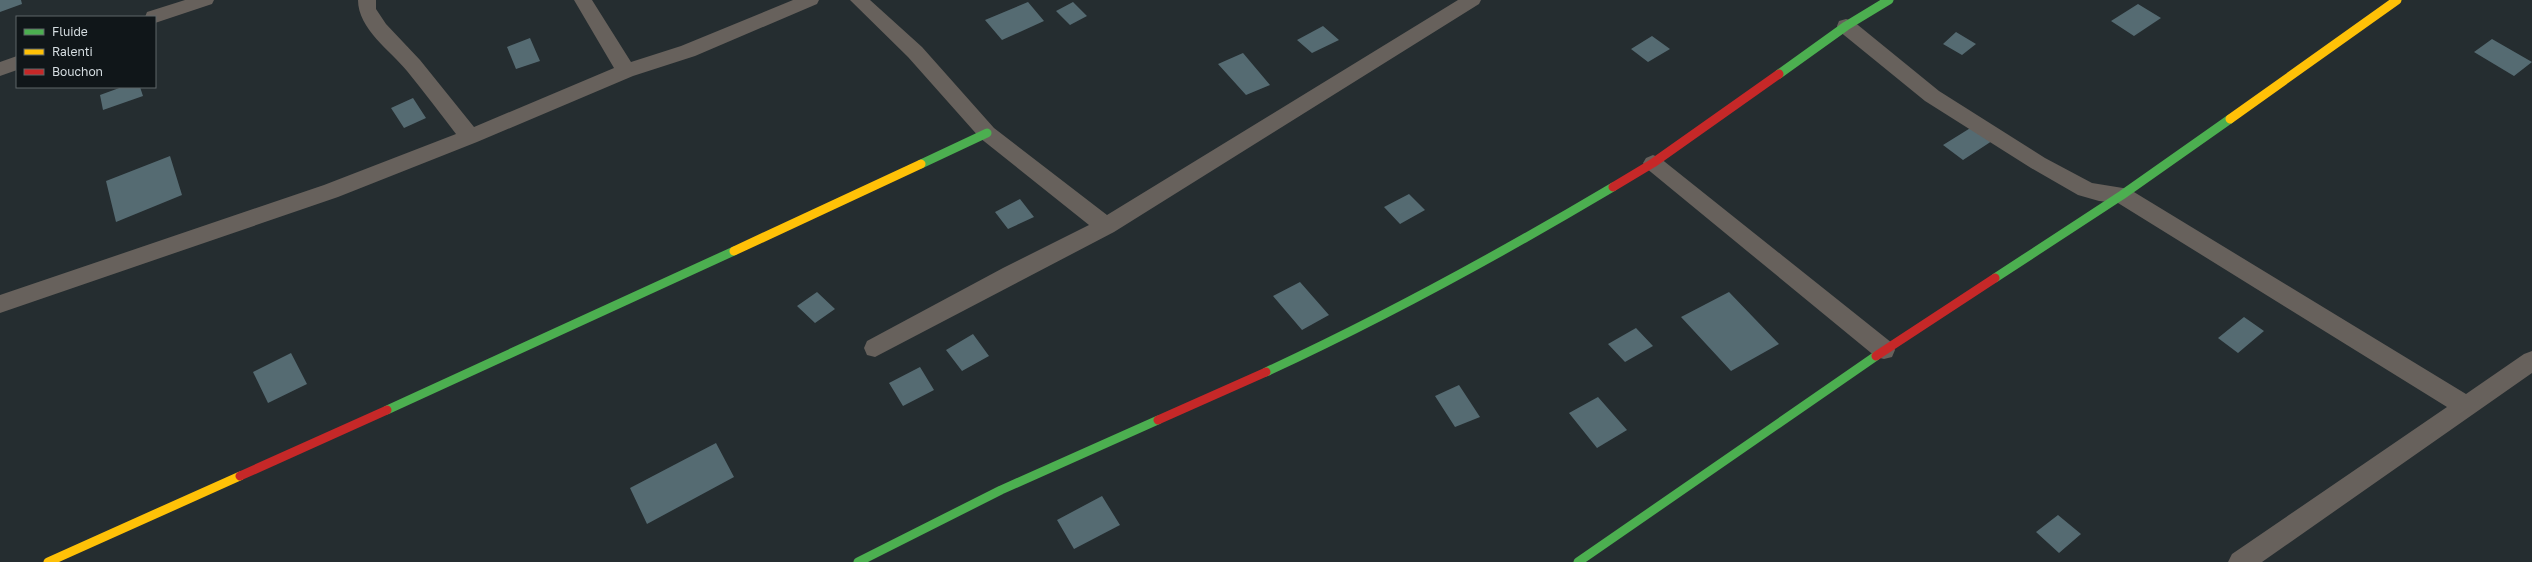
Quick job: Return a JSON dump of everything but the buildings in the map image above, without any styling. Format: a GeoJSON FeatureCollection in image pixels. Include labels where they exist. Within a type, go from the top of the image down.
{"type":"FeatureCollection","features":[{"type":"Feature","properties":{"kind":"street"},"geometry":{"type":"LineString","coordinates":[[156,16],[205,0]]}},
{"type":"Feature","properties":{"kind":"street"},"geometry":{"type":"LineString","coordinates":[[367,0],[367,10],[379,29],[413,65],[470,137]]}},
{"type":"Feature","properties":{"kind":"street"},"geometry":{"type":"LineString","coordinates":[[583,0],[626,71]]}},
{"type":"Feature","properties":{"kind":"street"},"geometry":{"type":"LineString","coordinates":[[0,304],[331,191],[470,137],[626,71],[688,51],[810,0]]}},
{"type":"Feature","properties":{"kind":"street"},"geometry":{"type":"LineString","coordinates":[[859,0],[915,52],[987,133],[1106,226]]}},
{"type":"Feature","properties":{"kind":"street"},"geometry":{"type":"LineString","coordinates":[[875,348],[1011,274],[1106,226],[1472,0]]}},
{"type":"Feature","properties":{"kind":"street"},"geometry":{"type":"LineString","coordinates":[[858,562],[1000,490],[1323,346],[1486,262],[1653,163],[1846,26],[1889,0]]}},
{"type":"Feature","properties":{"kind":"street"},"geometry":{"type":"LineString","coordinates":[[1578,562],[1884,350],[2122,195],[2397,0]]}},
{"type":"Feature","properties":{"kind":"street"},"geometry":{"type":"LineString","coordinates":[[1846,26],[1932,96],[2038,164],[2085,189],[2099,193],[2122,195],[2466,406]]}},
{"type":"Feature","properties":{"kind":"street"},"geometry":{"type":"LineString","coordinates":[[0,68],[16,63]]}},
{"type":"Feature","properties":{"kind":"street"},"geometry":{"type":"LineString","coordinates":[[48,562],[536,344],[987,133]]}},
{"type":"Feature","properties":{"kind":"street"},"geometry":{"type":"LineString","coordinates":[[1653,163],[1884,350]]}},
{"type":"Feature","properties":{"kind":"street"},"geometry":{"type":"LineString","coordinates":[[2241,562],[2532,361]]}},
{"type":"Feature","properties":{"kind":"traffic: fast"},"geometry":{"type":"LineString","coordinates":[[1779,74],[1846,26],[1889,0]]}},
{"type":"Feature","properties":{"kind":"traffic: fast"},"geometry":{"type":"LineString","coordinates":[[1995,278],[2122,195],[2230,119]]}},
{"type":"Feature","properties":{"kind":"traffic: fast"},"geometry":{"type":"LineString","coordinates":[[921,164],[987,133]]}},
{"type":"Feature","properties":{"kind":"traffic: fast"},"geometry":{"type":"LineString","coordinates":[[1266,372],[1355,330],[1399,307],[1528,237],[1613,187]]}},
{"type":"Feature","properties":{"kind":"traffic: fast"},"geometry":{"type":"LineString","coordinates":[[387,410],[734,251]]}},
{"type":"Feature","properties":{"kind":"traffic: fast"},"geometry":{"type":"LineString","coordinates":[[1578,562],[1876,356]]}},
{"type":"Feature","properties":{"kind":"traffic: fast"},"geometry":{"type":"LineString","coordinates":[[858,562],[1001,490],[1158,420]]}},
{"type":"Feature","properties":{"kind":"traffic: slow"},"geometry":{"type":"LineString","coordinates":[[2230,119],[2397,0]]}},
{"type":"Feature","properties":{"kind":"traffic: slow"},"geometry":{"type":"LineString","coordinates":[[734,251],[921,164]]}},
{"type":"Feature","properties":{"kind":"traffic: slow"},"geometry":{"type":"LineString","coordinates":[[48,562],[240,476]]}},
{"type":"Feature","properties":{"kind":"traffic: jam"},"geometry":{"type":"LineString","coordinates":[[1613,187],[1653,163],[1779,74]]}},
{"type":"Feature","properties":{"kind":"traffic: jam"},"geometry":{"type":"LineString","coordinates":[[1876,356],[1995,278]]}},
{"type":"Feature","properties":{"kind":"traffic: jam"},"geometry":{"type":"LineString","coordinates":[[1158,420],[1266,372]]}},
{"type":"Feature","properties":{"kind":"traffic: jam"},"geometry":{"type":"LineString","coordinates":[[240,476],[387,410]]}}]}
